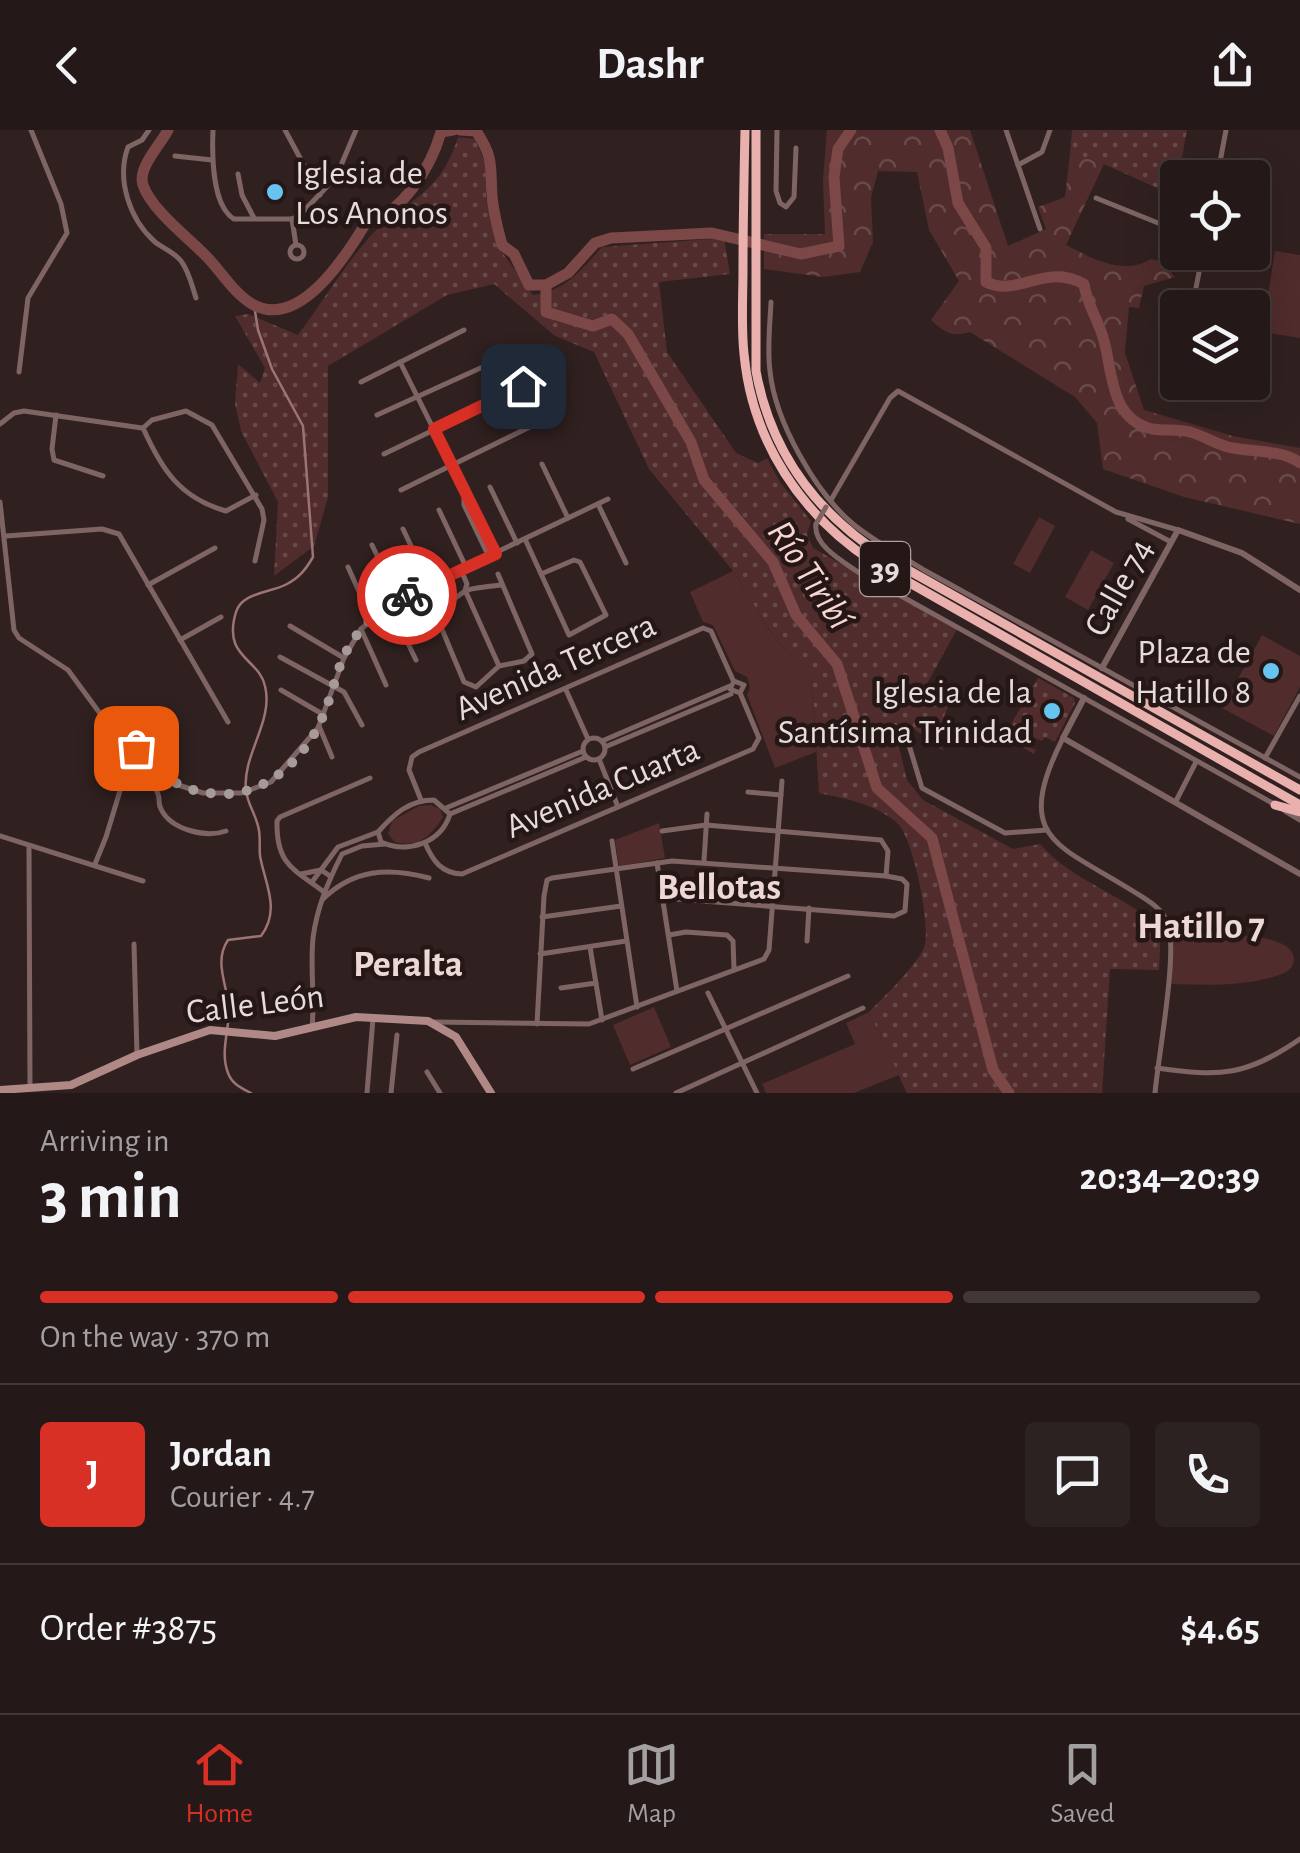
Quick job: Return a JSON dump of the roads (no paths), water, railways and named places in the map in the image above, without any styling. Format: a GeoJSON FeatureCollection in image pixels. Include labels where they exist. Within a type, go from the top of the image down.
{"type":"FeatureCollection","features":[{"type":"Feature","properties":{"kind":"highway","name":"39"},"geometry":{"type":"LineString","coordinates":[[756,130],[744,352],[756,410],[778,464],[821,522],[873,562],[1300,808]]}},
{"type":"Feature","properties":{"kind":"highway","name":"39"},"geometry":{"type":"LineString","coordinates":[[745,132],[743,200],[760,392],[779,446],[816,501],[844,529],[884,558],[1300,790]]}},
{"type":"Feature","properties":{"kind":"highway"},"geometry":{"type":"LineString","coordinates":[[1102,668],[1100,672],[1106,679]]}},
{"type":"Feature","properties":{"kind":"highway"},"geometry":{"type":"LineString","coordinates":[[1275,805],[1300,808]]}},
{"type":"Feature","properties":{"kind":"main road","name":"Calle León"},"geometry":{"type":"LineString","coordinates":[[0,1090],[67,1089],[137,1055],[210,1030],[274,1036],[338,1020],[373,1018],[428,1021],[456,1037],[491,1093]]}},
{"type":"Feature","properties":{"kind":"street"},"geometry":{"type":"LineString","coordinates":[[20,372],[28,298],[67,233],[61,204],[31,130]]}},
{"type":"Feature","properties":{"kind":"street"},"geometry":{"type":"LineString","coordinates":[[149,130],[142,140],[128,147],[125,155],[131,211],[154,241],[180,260],[196,298]]}},
{"type":"Feature","properties":{"kind":"street"},"geometry":{"type":"LineString","coordinates":[[213,130],[212,160],[225,212],[234,220],[292,218],[308,209],[342,167],[356,130]]}},
{"type":"Feature","properties":{"kind":"street"},"geometry":{"type":"LineString","coordinates":[[285,130],[320,195]]}},
{"type":"Feature","properties":{"kind":"street"},"geometry":{"type":"LineString","coordinates":[[777,130],[776,191],[780,204],[790,206],[794,198],[796,148]]}},
{"type":"Feature","properties":{"kind":"street"},"geometry":{"type":"LineString","coordinates":[[1006,130],[1040,230]]}},
{"type":"Feature","properties":{"kind":"street"},"geometry":{"type":"LineString","coordinates":[[1018,165],[1038,156],[1048,142],[1050,130]]}},
{"type":"Feature","properties":{"kind":"street"},"geometry":{"type":"LineString","coordinates":[[1220,160],[1226,130]]}},
{"type":"Feature","properties":{"kind":"street"},"geometry":{"type":"LineString","coordinates":[[175,156],[212,160]]}},
{"type":"Feature","properties":{"kind":"street"},"geometry":{"type":"LineString","coordinates":[[238,174],[242,195],[254,218]]}},
{"type":"Feature","properties":{"kind":"street"},"geometry":{"type":"LineString","coordinates":[[1096,198],[1160,224]]}},
{"type":"Feature","properties":{"kind":"street"},"geometry":{"type":"LineString","coordinates":[[292,218],[296,246]]}},
{"type":"Feature","properties":{"kind":"street"},"geometry":{"type":"LineString","coordinates":[[771,302],[770,376],[796,445],[850,522],[874,540],[1300,777]]}},
{"type":"Feature","properties":{"kind":"street"},"geometry":{"type":"LineString","coordinates":[[362,382],[464,330]]}},
{"type":"Feature","properties":{"kind":"street"},"geometry":{"type":"LineString","coordinates":[[400,362],[464,488],[492,555]]}},
{"type":"Feature","properties":{"kind":"street"},"geometry":{"type":"LineString","coordinates":[[377,416],[485,366]]}},
{"type":"Feature","properties":{"kind":"street"},"geometry":{"type":"LineString","coordinates":[[384,454],[523,386]]}},
{"type":"Feature","properties":{"kind":"street"},"geometry":{"type":"LineString","coordinates":[[1172,542],[898,391],[890,398],[814,531],[818,539],[858,572],[1300,820]]}},
{"type":"Feature","properties":{"kind":"street"},"geometry":{"type":"LineString","coordinates":[[0,424],[19,411],[143,428]]}},
{"type":"Feature","properties":{"kind":"street"},"geometry":{"type":"LineString","coordinates":[[143,428],[152,420],[186,411],[212,425],[256,495],[264,520],[254,561]]}},
{"type":"Feature","properties":{"kind":"street"},"geometry":{"type":"LineString","coordinates":[[56,415],[54,460],[104,476]]}},
{"type":"Feature","properties":{"kind":"street"},"geometry":{"type":"LineString","coordinates":[[401,490],[546,419]]}},
{"type":"Feature","properties":{"kind":"street"},"geometry":{"type":"LineString","coordinates":[[143,428],[176,486],[186,495],[226,511],[256,495]]}},
{"type":"Feature","properties":{"kind":"street"},"geometry":{"type":"LineString","coordinates":[[542,464],[568,518]]}},
{"type":"Feature","properties":{"kind":"street"},"geometry":{"type":"LineString","coordinates":[[490,487],[517,543]]}},
{"type":"Feature","properties":{"kind":"street"},"geometry":{"type":"LineString","coordinates":[[124,746],[136,748],[165,778],[180,786],[202,793],[253,791],[278,776],[318,726],[344,658],[371,618],[398,599],[608,499]]}},
{"type":"Feature","properties":{"kind":"street"},"geometry":{"type":"LineString","coordinates":[[0,502],[14,630],[68,670],[124,746],[126,771],[95,864]]}},
{"type":"Feature","properties":{"kind":"street"},"geometry":{"type":"LineString","coordinates":[[598,504],[626,563]]}},
{"type":"Feature","properties":{"kind":"street"},"geometry":{"type":"LineString","coordinates":[[439,510],[463,569],[465,590],[499,666]]}},
{"type":"Feature","properties":{"kind":"street"},"geometry":{"type":"LineString","coordinates":[[1116,512],[1242,553],[1300,590]]}},
{"type":"Feature","properties":{"kind":"street"},"geometry":{"type":"LineString","coordinates":[[403,529],[429,584]]}},
{"type":"Feature","properties":{"kind":"street"},"geometry":{"type":"LineString","coordinates":[[6,536],[111,530],[124,541],[228,722]]}},
{"type":"Feature","properties":{"kind":"street","name":"Calle 74"},"geometry":{"type":"LineString","coordinates":[[1102,668],[1178,530]]}},
{"type":"Feature","properties":{"kind":"street"},"geometry":{"type":"LineString","coordinates":[[525,539],[541,574],[569,635],[606,615],[580,562],[574,560],[541,574]]}},
{"type":"Feature","properties":{"kind":"street"},"geometry":{"type":"LineString","coordinates":[[372,546],[398,599]]}},
{"type":"Feature","properties":{"kind":"street"},"geometry":{"type":"LineString","coordinates":[[148,586],[215,548]]}},
{"type":"Feature","properties":{"kind":"street"},"geometry":{"type":"LineString","coordinates":[[348,566],[371,618]]}},
{"type":"Feature","properties":{"kind":"street"},"geometry":{"type":"LineString","coordinates":[[452,574],[459,588],[465,590]]}},
{"type":"Feature","properties":{"kind":"street"},"geometry":{"type":"LineString","coordinates":[[431,603],[464,682],[472,687],[480,684],[499,666],[524,661],[532,654],[498,574]]}},
{"type":"Feature","properties":{"kind":"street"},"geometry":{"type":"LineString","coordinates":[[436,615],[472,586],[502,584]]}},
{"type":"Feature","properties":{"kind":"street"},"geometry":{"type":"LineString","coordinates":[[390,604],[416,660]]}},
{"type":"Feature","properties":{"kind":"street"},"geometry":{"type":"LineString","coordinates":[[180,640],[221,616]]}},
{"type":"Feature","properties":{"kind":"street"},"geometry":{"type":"LineString","coordinates":[[290,626],[344,658]]}},
{"type":"Feature","properties":{"kind":"street","name":"Avenida Tercera"},"geometry":{"type":"LineString","coordinates":[[421,800],[409,770],[412,757],[703,628],[711,631],[734,688]]}},
{"type":"Feature","properties":{"kind":"street"},"geometry":{"type":"LineString","coordinates":[[362,629],[386,685]]}},
{"type":"Feature","properties":{"kind":"street"},"geometry":{"type":"LineString","coordinates":[[280,657],[348,696],[362,725]]}},
{"type":"Feature","properties":{"kind":"street"},"geometry":{"type":"LineString","coordinates":[[588,739],[604,744],[734,688]]}},
{"type":"Feature","properties":{"kind":"street","name":"Avenida Cuarta"},"geometry":{"type":"LineString","coordinates":[[425,843],[441,868],[462,874],[757,747],[759,738],[734,688]]}},
{"type":"Feature","properties":{"kind":"street"},"geometry":{"type":"LineString","coordinates":[[281,690],[324,715]]}},
{"type":"Feature","properties":{"kind":"street"},"geometry":{"type":"LineString","coordinates":[[566,690],[588,739],[584,754]]}},
{"type":"Feature","properties":{"kind":"street"},"geometry":{"type":"LineString","coordinates":[[1266,758],[1300,696]]}},
{"type":"Feature","properties":{"kind":"street"},"geometry":{"type":"LineString","coordinates":[[1084,698],[1044,778],[1041,798],[1046,830],[1072,857],[1160,909],[1169,926],[1155,1093]]}},
{"type":"Feature","properties":{"kind":"street"},"geometry":{"type":"LineString","coordinates":[[318,726],[332,756]]}},
{"type":"Feature","properties":{"kind":"street"},"geometry":{"type":"LineString","coordinates":[[1063,738],[1300,874]]}},
{"type":"Feature","properties":{"kind":"street"},"geometry":{"type":"LineString","coordinates":[[604,744],[598,759],[618,807]]}},
{"type":"Feature","properties":{"kind":"street"},"geometry":{"type":"LineString","coordinates":[[909,745],[922,788],[938,798],[1005,833],[1046,830]]}},
{"type":"Feature","properties":{"kind":"street"},"geometry":{"type":"LineString","coordinates":[[312,1028],[313,938],[320,902],[342,854],[351,848],[425,843],[442,830],[448,811],[584,754],[598,759]]}},
{"type":"Feature","properties":{"kind":"street"},"geometry":{"type":"LineString","coordinates":[[147,760],[145,781],[156,789],[162,812],[169,819],[207,834],[226,831]]}},
{"type":"Feature","properties":{"kind":"street"},"geometry":{"type":"LineString","coordinates":[[1176,801],[1196,762]]}},
{"type":"Feature","properties":{"kind":"street"},"geometry":{"type":"LineString","coordinates":[[324,892],[292,870],[280,854],[280,817],[370,778]]}},
{"type":"Feature","properties":{"kind":"street"},"geometry":{"type":"LineString","coordinates":[[428,1021],[574,1026],[602,1020],[764,959],[768,950],[782,781]]}},
{"type":"Feature","properties":{"kind":"street"},"geometry":{"type":"LineString","coordinates":[[748,792],[781,794]]}},
{"type":"Feature","properties":{"kind":"street"},"geometry":{"type":"LineString","coordinates":[[312,882],[338,847],[378,832],[396,813],[421,800],[434,800],[448,811]]}},
{"type":"Feature","properties":{"kind":"street"},"geometry":{"type":"LineString","coordinates":[[704,861],[706,814]]}},
{"type":"Feature","properties":{"kind":"street"},"geometry":{"type":"LineString","coordinates":[[662,832],[706,825],[880,840],[888,851],[886,876]]}},
{"type":"Feature","properties":{"kind":"street"},"geometry":{"type":"LineString","coordinates":[[378,832],[385,844]]}},
{"type":"Feature","properties":{"kind":"street"},"geometry":{"type":"LineString","coordinates":[[0,836],[143,881]]}},
{"type":"Feature","properties":{"kind":"street"},"geometry":{"type":"LineString","coordinates":[[612,841],[637,1007]]}},
{"type":"Feature","properties":{"kind":"street"},"geometry":{"type":"LineString","coordinates":[[29,846],[30,1090]]}},
{"type":"Feature","properties":{"kind":"street"},"geometry":{"type":"LineString","coordinates":[[536,1024],[547,880],[704,861],[886,876],[907,884],[905,911],[901,915],[664,901]]}},
{"type":"Feature","properties":{"kind":"street"},"geometry":{"type":"LineString","coordinates":[[658,864],[677,990]]}},
{"type":"Feature","properties":{"kind":"street"},"geometry":{"type":"LineString","coordinates":[[292,870],[304,874],[321,870],[330,876]]}},
{"type":"Feature","properties":{"kind":"street"},"geometry":{"type":"LineString","coordinates":[[320,902],[344,881],[370,872],[429,878]]}},
{"type":"Feature","properties":{"kind":"street"},"geometry":{"type":"LineString","coordinates":[[542,916],[620,906]]}},
{"type":"Feature","properties":{"kind":"street"},"geometry":{"type":"LineString","coordinates":[[807,941],[810,908]]}},
{"type":"Feature","properties":{"kind":"street"},"geometry":{"type":"LineString","coordinates":[[668,935],[686,932],[731,938],[734,969]]}},
{"type":"Feature","properties":{"kind":"street"},"geometry":{"type":"LineString","coordinates":[[540,954],[626,941]]}},
{"type":"Feature","properties":{"kind":"street"},"geometry":{"type":"LineString","coordinates":[[134,944],[137,1055]]}},
{"type":"Feature","properties":{"kind":"street"},"geometry":{"type":"LineString","coordinates":[[590,947],[602,1020]]}},
{"type":"Feature","properties":{"kind":"street"},"geometry":{"type":"LineString","coordinates":[[632,1069],[848,976]]}},
{"type":"Feature","properties":{"kind":"street"},"geometry":{"type":"LineString","coordinates":[[561,988],[596,983]]}},
{"type":"Feature","properties":{"kind":"street"},"geometry":{"type":"LineString","coordinates":[[708,992],[755,1093]]}},
{"type":"Feature","properties":{"kind":"street"},"geometry":{"type":"LineString","coordinates":[[676,1093],[863,1008]]}},
{"type":"Feature","properties":{"kind":"street"},"geometry":{"type":"LineString","coordinates":[[367,1093],[373,1018]]}},
{"type":"Feature","properties":{"kind":"street"},"geometry":{"type":"LineString","coordinates":[[456,1037],[472,1023]]}},
{"type":"Feature","properties":{"kind":"street"},"geometry":{"type":"LineString","coordinates":[[391,1093],[396,1035]]}},
{"type":"Feature","properties":{"kind":"street"},"geometry":{"type":"LineString","coordinates":[[1157,1068],[1222,1074],[1260,1062],[1300,1039]]}},
{"type":"Feature","properties":{"kind":"street"},"geometry":{"type":"LineString","coordinates":[[427,1072],[440,1093]]}},
{"type":"Feature","properties":{"kind":"waterway","name":"Río Tiribí"},"geometry":{"type":"LineString","coordinates":[[168,130],[143,171],[147,194],[238,293],[252,304],[270,310],[287,307],[319,286],[366,223],[392,209],[414,187],[441,132],[453,130]]}},
{"type":"Feature","properties":{"kind":"waterway"},"geometry":{"type":"LineString","coordinates":[[460,130],[476,131],[486,148],[502,245],[514,254],[529,285],[546,285],[568,273],[595,243],[611,238],[712,233],[801,254],[839,246],[834,177],[838,149],[851,130]]}},
{"type":"Feature","properties":{"kind":"waterway"},"geometry":{"type":"LineString","coordinates":[[940,130],[948,148],[958,203],[986,248],[986,282],[1009,286],[1057,277],[1084,284],[1102,333],[1116,393],[1128,416],[1152,429],[1190,432],[1227,447],[1277,454],[1300,463]]}},
{"type":"Feature","properties":{"kind":"waterway","name":"Río Tiribí"},"geometry":{"type":"LineString","coordinates":[[546,285],[546,312],[593,326],[612,319],[628,334],[691,442],[704,480],[773,562],[796,615],[837,664],[877,788],[932,838],[993,1070],[1009,1093]]}},
{"type":"Feature","properties":{"kind":"waterway"},"geometry":{"type":"LineString","coordinates":[[251,1093],[232,1080],[226,1065],[229,1010],[222,957],[228,940],[261,936],[270,916],[259,829],[246,790],[267,699],[261,677],[237,648],[233,627],[244,600],[292,581],[313,557],[303,426],[272,369],[254,305]]}},
{"type":"Feature","properties":{"kind":"place","name":"Iglesia de Los Anonos"},"geometry":{"type":"Point","coordinates":[275,192]}},
{"type":"Feature","properties":{"kind":"place","name":"Plaza de Hatillo 8"},"geometry":{"type":"Point","coordinates":[1271,671]}},
{"type":"Feature","properties":{"kind":"place","name":"Iglesia de la Santísima Trinidad"},"geometry":{"type":"Point","coordinates":[1052,711]}},
{"type":"Feature","properties":{"kind":"district","name":"Bellotas"},"geometry":{"type":"Point","coordinates":[719,886]}},
{"type":"Feature","properties":{"kind":"district","name":"Hatillo 7"},"geometry":{"type":"Point","coordinates":[1201,925]}},
{"type":"Feature","properties":{"kind":"district","name":"Peralta"},"geometry":{"type":"Point","coordinates":[408,963]}}]}
